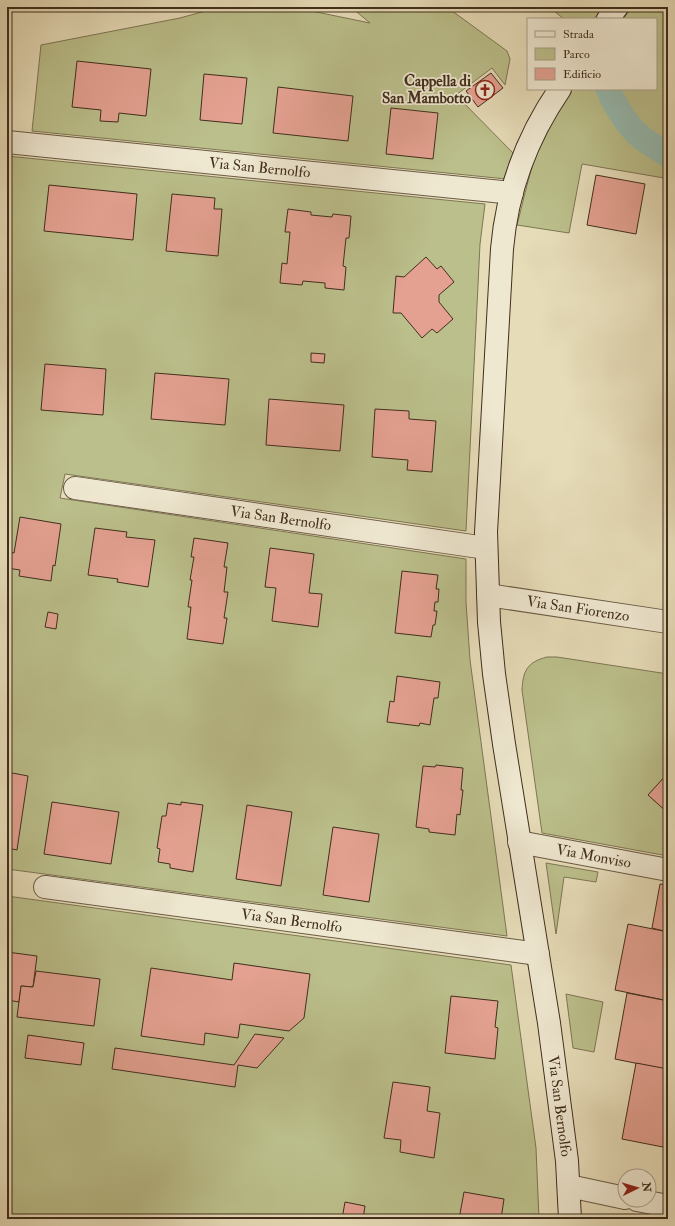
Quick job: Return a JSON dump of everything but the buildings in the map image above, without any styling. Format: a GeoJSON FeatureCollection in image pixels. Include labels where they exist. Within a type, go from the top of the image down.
{"type":"FeatureCollection","features":[{"type":"Feature","properties":{"kind":"street"},"geometry":{"type":"LineString","coordinates":[[609,18],[617,7]]}},
{"type":"Feature","properties":{"kind":"street","name":"Via San Bernolfo"},"geometry":{"type":"LineString","coordinates":[[559,90],[547,108],[529,141],[519,167],[505,221],[502,248],[486,548],[494,674],[549,1023],[569,1186],[570,1219]]}},
{"type":"Feature","properties":{"kind":"street","name":"Via San Bernolfo"},"geometry":{"type":"LineString","coordinates":[[7,142],[512,193]]}},
{"type":"Feature","properties":{"kind":"street","name":"Via San Bernolfo"},"geometry":{"type":"LineString","coordinates":[[75,488],[486,548]]}},
{"type":"Feature","properties":{"kind":"street","name":"Via San Fiorenzo"},"geometry":{"type":"LineString","coordinates":[[488,595],[668,622]]}},
{"type":"Feature","properties":{"kind":"street","name":"Via Monviso"},"geometry":{"type":"LineString","coordinates":[[520,842],[668,870]]}},
{"type":"Feature","properties":{"kind":"street","name":"Via San Bernolfo"},"geometry":{"type":"LineString","coordinates":[[45,887],[538,954]]}},
{"type":"Feature","properties":{"kind":"street"},"geometry":{"type":"LineString","coordinates":[[569,1186],[617,1196]]}},
{"type":"Feature","properties":{"kind":"street"},"geometry":{"type":"LineString","coordinates":[[657,1204],[668,1206]]}},
{"type":"Feature","properties":{"kind":"green space"},"geometry":{"type":"Polygon","coordinates":[[[220,7],[292,7],[370,23],[351,7],[370,7],[372,9],[373,7],[448,7],[507,51],[510,59],[505,85],[492,68],[456,95],[514,154],[506,179],[32,131],[41,45],[180,18],[220,7]]]}},
{"type":"Feature","properties":{"kind":"green space"},"geometry":{"type":"Polygon","coordinates":[[[549,7],[605,7],[594,18],[563,18],[549,7]]]}},
{"type":"Feature","properties":{"kind":"green space"},"geometry":{"type":"Polygon","coordinates":[[[632,7],[668,7],[668,160],[664,178],[582,164],[569,233],[517,225],[535,157],[558,110],[571,90],[657,90],[657,18],[624,18],[632,7]]]}},
{"type":"Feature","properties":{"kind":"green space"},"geometry":{"type":"Polygon","coordinates":[[[7,156],[485,204],[480,244],[466,531],[65,474],[60,498],[466,559],[466,602],[470,660],[507,936],[7,869],[7,156]]]}},
{"type":"Feature","properties":{"kind":"green space"},"geometry":{"type":"Polygon","coordinates":[[[557,657],[668,674],[668,773],[648,795],[668,813],[668,856],[542,833],[522,690],[527,668],[540,659],[557,657]]]}},
{"type":"Feature","properties":{"kind":"green space"},"geometry":{"type":"Polygon","coordinates":[[[546,863],[598,872],[596,882],[564,877],[556,934],[546,863]]]}},
{"type":"Feature","properties":{"kind":"green space"},"geometry":{"type":"Polygon","coordinates":[[[7,896],[511,965],[536,1148],[539,1219],[7,1219],[7,896]]]}},
{"type":"Feature","properties":{"kind":"green space"},"geometry":{"type":"Polygon","coordinates":[[[566,994],[603,1002],[594,1052],[573,1048],[566,994]]]}},
{"type":"Feature","properties":{"kind":"waterway"},"geometry":{"type":"LineString","coordinates":[[608,90],[626,122],[636,133],[668,155]]}},
{"type":"Feature","properties":{"kind":"place","name":"Cappella di San Mambotto"},"geometry":{"type":"Point","coordinates":[485,90]}}]}
